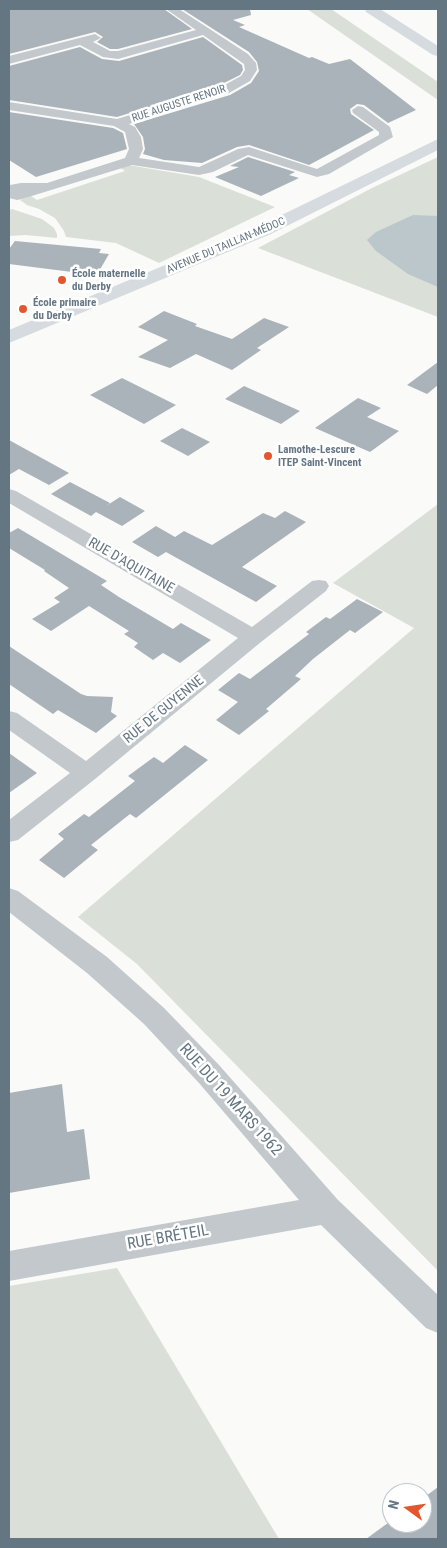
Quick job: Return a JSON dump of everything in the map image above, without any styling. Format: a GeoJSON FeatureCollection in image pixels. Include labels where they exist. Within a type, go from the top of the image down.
{"type":"FeatureCollection","features":[{"type":"Feature","properties":{"kind":"main road"},"geometry":{"type":"LineString","coordinates":[[371,9],[438,52]]}},
{"type":"Feature","properties":{"kind":"main road"},"geometry":{"type":"LineString","coordinates":[[393,9],[438,37]]}},
{"type":"Feature","properties":{"kind":"main road","name":"AVENUE DU TAILLAN-MÉDOC"},"geometry":{"type":"LineString","coordinates":[[9,337],[265,230],[438,144]]}},
{"type":"Feature","properties":{"kind":"street","name":"RUE AUGUSTE RENOIR"},"geometry":{"type":"LineString","coordinates":[[118,123],[225,90],[246,78],[251,70],[250,63],[244,57],[172,9]]}},
{"type":"Feature","properties":{"kind":"street"},"geometry":{"type":"LineString","coordinates":[[9,60],[81,41],[112,55],[131,52],[205,31]]}},
{"type":"Feature","properties":{"kind":"street"},"geometry":{"type":"LineString","coordinates":[[9,106],[118,123],[130,130],[134,137],[136,149],[130,161]]}},
{"type":"Feature","properties":{"kind":"street"},"geometry":{"type":"LineString","coordinates":[[13,198],[10,193],[15,188],[48,187],[130,161],[199,171],[249,151],[317,173],[386,137],[385,130],[358,110]]}},
{"type":"Feature","properties":{"kind":"street","name":"RUE D'AQUITAINE"},"geometry":{"type":"LineString","coordinates":[[9,495],[254,637]]}},
{"type":"Feature","properties":{"kind":"street","name":"RUE DE GUYENNE"},"geometry":{"type":"LineString","coordinates":[[9,833],[87,773],[318,586]]}},
{"type":"Feature","properties":{"kind":"street"},"geometry":{"type":"LineString","coordinates":[[9,718],[87,773]]}},
{"type":"Feature","properties":{"kind":"street","name":"RUE DU 19 MARS 1962"},"geometry":{"type":"LineString","coordinates":[[9,898],[97,966],[154,1016],[209,1074],[327,1210],[438,1317]]}},
{"type":"Feature","properties":{"kind":"street","name":"RUE BRÉTEIL"},"geometry":{"type":"LineString","coordinates":[[9,1266],[327,1210]]}},
{"type":"Feature","properties":{"kind":"shaded area"},"geometry":{"type":"Polygon","coordinates":[[[307,9],[331,9],[438,82],[438,100],[307,9]]]}},
{"type":"Feature","properties":{"kind":"shaded area"},"geometry":{"type":"Polygon","coordinates":[[[438,157],[438,317],[258,248],[372,188],[438,157]]]}},
{"type":"Feature","properties":{"kind":"shaded area"},"geometry":{"type":"Polygon","coordinates":[[[128,165],[199,177],[275,207],[159,263],[116,243],[66,237],[55,218],[20,200],[31,196],[37,200],[125,171],[119,167],[128,165]]]}},
{"type":"Feature","properties":{"kind":"shaded area"},"geometry":{"type":"Polygon","coordinates":[[[12,209],[42,219],[54,228],[57,238],[26,235],[9,236],[9,210],[12,209]]]}},
{"type":"Feature","properties":{"kind":"shaded area"},"geometry":{"type":"Polygon","coordinates":[[[413,215],[438,216],[438,287],[408,274],[376,251],[367,240],[376,232],[413,215]]]}},
{"type":"Feature","properties":{"kind":"shaded area"},"geometry":{"type":"Polygon","coordinates":[[[438,504],[438,1271],[137,964],[78,917],[414,628],[333,583],[438,504]]]}},
{"type":"Feature","properties":{"kind":"shaded area"},"geometry":{"type":"Polygon","coordinates":[[[117,1268],[279,1539],[9,1539],[9,1286],[117,1268]]]}},
{"type":"Feature","properties":{"kind":"building"},"geometry":{"type":"Polygon","coordinates":[[[9,9],[164,9],[192,29],[118,49],[110,49],[97,42],[103,37],[95,32],[9,54],[9,9]]]}},
{"type":"Feature","properties":{"kind":"building"},"geometry":{"type":"Polygon","coordinates":[[[182,9],[250,9],[251,15],[233,20],[245,25],[239,27],[309,58],[312,57],[329,64],[350,59],[416,110],[388,123],[364,105],[357,104],[350,109],[351,114],[374,130],[309,165],[249,145],[237,147],[202,163],[164,160],[143,154],[145,149],[143,137],[134,124],[230,95],[251,83],[259,71],[257,62],[249,52],[182,9]]]}},
{"type":"Feature","properties":{"kind":"building"},"geometry":{"type":"Polygon","coordinates":[[[203,37],[242,65],[243,70],[240,75],[220,85],[117,117],[9,100],[9,66],[80,47],[102,59],[119,61],[203,37]]]}},
{"type":"Feature","properties":{"kind":"building"},"geometry":{"type":"Polygon","coordinates":[[[9,112],[113,128],[123,133],[127,149],[36,177],[9,160],[9,112]]]}},
{"type":"Feature","properties":{"kind":"building"},"geometry":{"type":"Polygon","coordinates":[[[248,157],[295,172],[289,175],[299,178],[261,196],[215,177],[239,167],[230,166],[248,157]]]}},
{"type":"Feature","properties":{"kind":"building"},"geometry":{"type":"Polygon","coordinates":[[[15,241],[101,249],[99,253],[109,254],[95,278],[70,275],[72,272],[9,264],[9,249],[15,241]]]}},
{"type":"Feature","properties":{"kind":"building"},"geometry":{"type":"Polygon","coordinates":[[[164,311],[197,324],[195,326],[232,339],[264,318],[289,327],[257,348],[261,350],[232,370],[196,354],[170,368],[138,357],[168,340],[138,327],[164,311]]]}},
{"type":"Feature","properties":{"kind":"building"},"geometry":{"type":"Polygon","coordinates":[[[438,362],[438,385],[427,394],[407,385],[438,362]]]}},
{"type":"Feature","properties":{"kind":"building"},"geometry":{"type":"Polygon","coordinates":[[[122,378],[176,405],[144,424],[90,395],[122,378]]]}},
{"type":"Feature","properties":{"kind":"building"},"geometry":{"type":"Polygon","coordinates":[[[244,386],[300,411],[281,424],[225,399],[244,386]]]}},
{"type":"Feature","properties":{"kind":"building"},"geometry":{"type":"Polygon","coordinates":[[[358,398],[381,408],[367,417],[399,431],[370,452],[315,428],[358,398]]]}},
{"type":"Feature","properties":{"kind":"building"},"geometry":{"type":"Polygon","coordinates":[[[182,428],[210,442],[188,456],[160,441],[182,428]]]}},
{"type":"Feature","properties":{"kind":"building"},"geometry":{"type":"Polygon","coordinates":[[[9,440],[69,473],[49,485],[19,469],[9,475],[9,440]]]}},
{"type":"Feature","properties":{"kind":"building"},"geometry":{"type":"Polygon","coordinates":[[[70,482],[110,503],[106,506],[120,497],[145,511],[122,526],[96,512],[91,516],[51,494],[70,482]]]}},
{"type":"Feature","properties":{"kind":"building"},"geometry":{"type":"Polygon","coordinates":[[[285,511],[306,522],[242,567],[277,586],[256,602],[166,552],[158,557],[132,542],[156,526],[175,537],[184,531],[212,545],[263,513],[275,518],[285,511]]]}},
{"type":"Feature","properties":{"kind":"building"},"geometry":{"type":"Polygon","coordinates":[[[18,528],[107,581],[101,585],[173,629],[181,623],[211,640],[180,663],[163,653],[153,660],[134,647],[138,643],[124,634],[129,631],[89,606],[51,631],[32,619],[60,602],[54,598],[69,588],[45,570],[9,548],[9,533],[18,528]]]}},
{"type":"Feature","properties":{"kind":"building"},"geometry":{"type":"Polygon","coordinates":[[[357,599],[383,612],[355,633],[350,630],[313,659],[295,676],[301,679],[266,709],[269,711],[239,735],[216,720],[238,702],[218,690],[239,673],[250,679],[309,634],[306,632],[326,617],[330,619],[357,599]]]}},
{"type":"Feature","properties":{"kind":"building"},"geometry":{"type":"Polygon","coordinates":[[[9,646],[81,694],[113,697],[111,712],[117,716],[96,733],[58,710],[53,714],[9,684],[9,646]]]}},
{"type":"Feature","properties":{"kind":"building"},"geometry":{"type":"Polygon","coordinates":[[[185,745],[208,760],[136,818],[130,814],[91,845],[98,850],[64,878],[39,860],[64,839],[58,834],[84,814],[89,817],[135,781],[128,776],[154,757],[163,763],[185,745]]]}},
{"type":"Feature","properties":{"kind":"building"},"geometry":{"type":"Polygon","coordinates":[[[9,753],[37,773],[9,793],[9,753]]]}},
{"type":"Feature","properties":{"kind":"building"},"geometry":{"type":"Polygon","coordinates":[[[62,1084],[67,1132],[84,1129],[90,1179],[9,1193],[9,1093],[62,1084]]]}},
{"type":"Feature","properties":{"kind":"building"},"geometry":{"type":"Polygon","coordinates":[[[438,1487],[438,1539],[366,1539],[382,1527],[382,1533],[432,1533],[432,1492],[438,1487]]]}},
{"type":"Feature","properties":{"kind":"place","name":"École maternelle du Derby"},"geometry":{"type":"Point","coordinates":[62,280]}},
{"type":"Feature","properties":{"kind":"place","name":"École primaire du Derby"},"geometry":{"type":"Point","coordinates":[23,309]}},
{"type":"Feature","properties":{"kind":"place","name":"Lamothe-Lescure ITEP Saint-Vincent"},"geometry":{"type":"Point","coordinates":[268,456]}}]}
